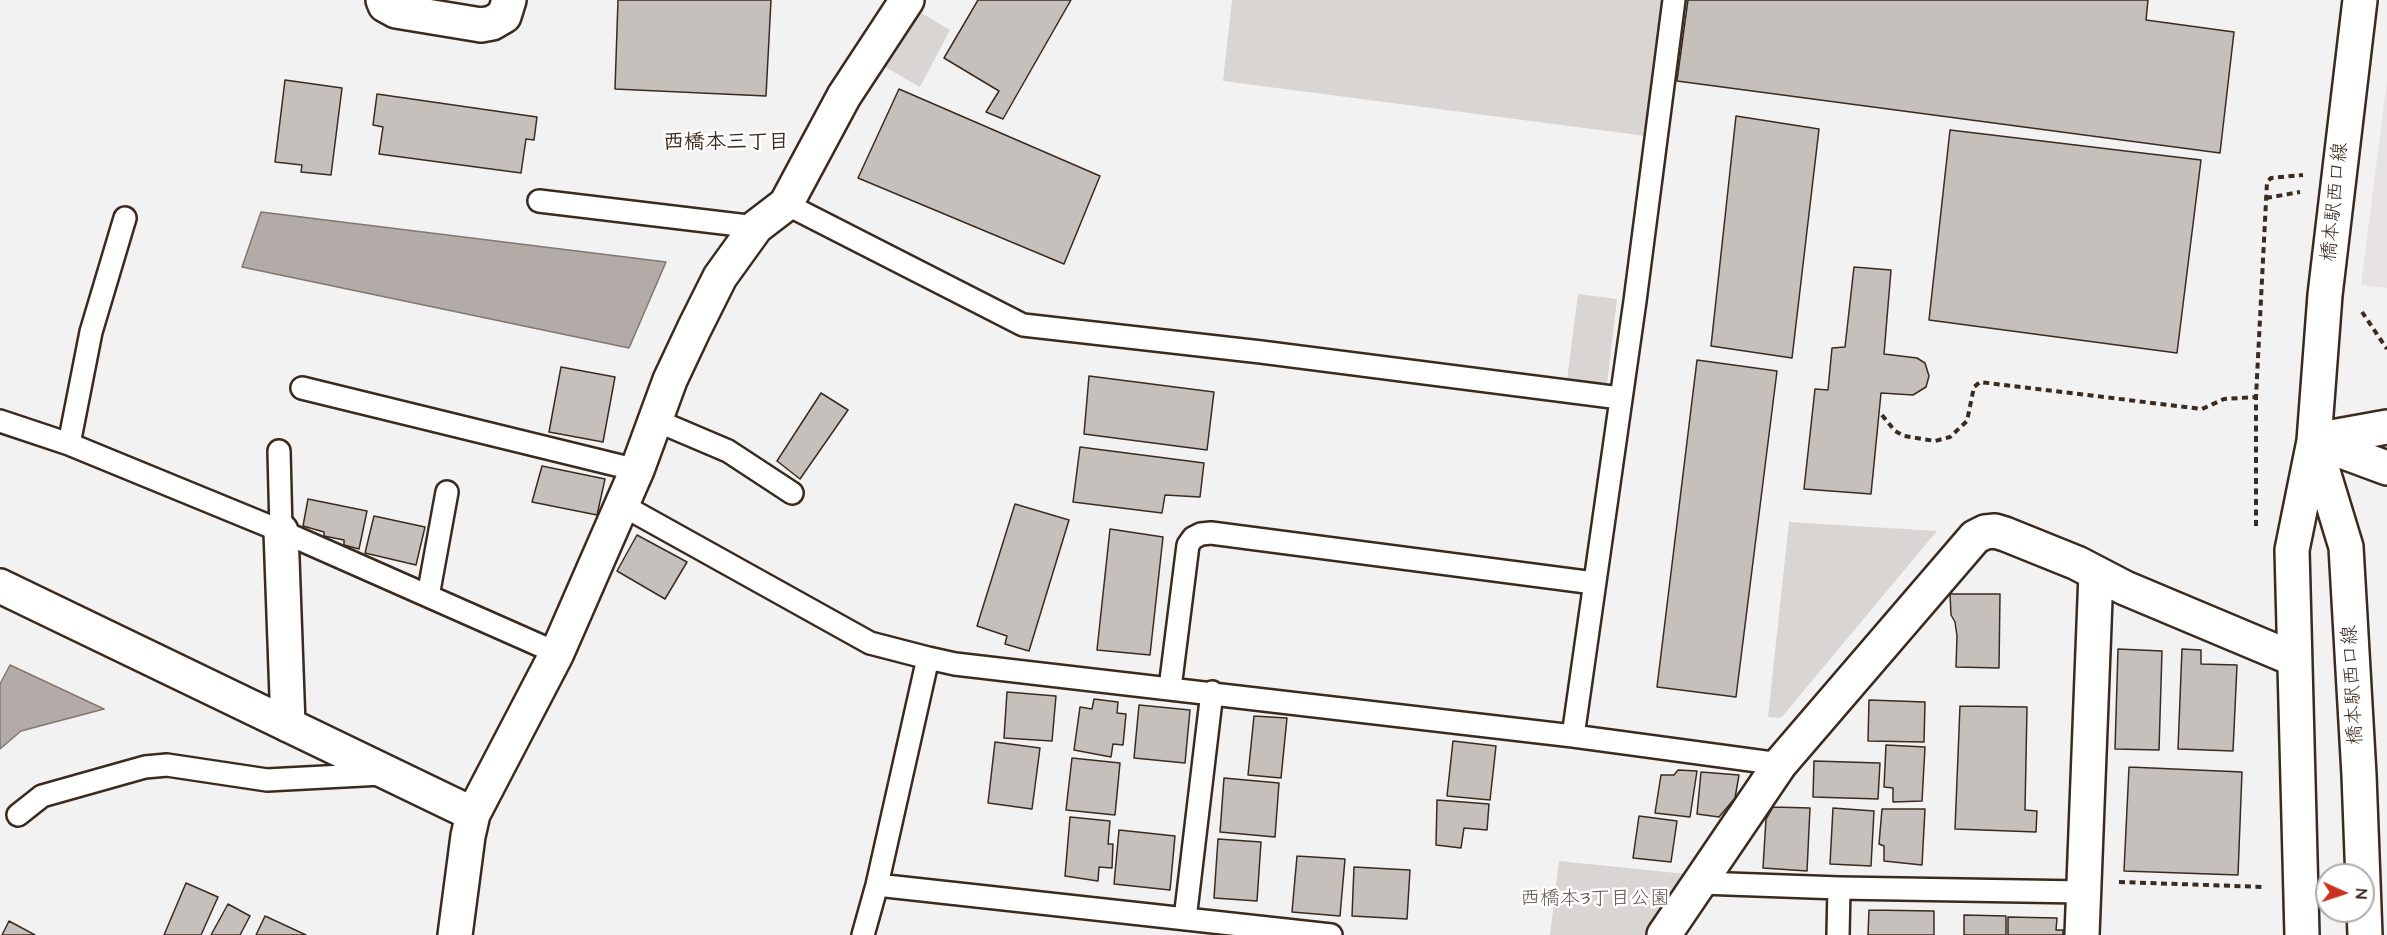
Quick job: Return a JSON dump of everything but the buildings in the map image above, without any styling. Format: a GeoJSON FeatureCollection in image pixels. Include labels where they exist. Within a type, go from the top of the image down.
{"type":"FeatureCollection","features":[{"type":"Feature","properties":{"kind":"street"},"geometry":{"type":"LineString","coordinates":[[383,0],[385,5],[396,11],[482,25],[492,23],[504,16],[508,0]]}},
{"type":"Feature","properties":{"kind":"street"},"geometry":{"type":"LineString","coordinates":[[456,935],[473,814],[557,653],[638,470],[654,420],[684,350],[720,277],[756,226],[786,204],[844,96],[907,0]]}},
{"type":"Feature","properties":{"kind":"street","name":"橋本駅西口線"},"geometry":{"type":"LineString","coordinates":[[2302,935],[2292,550],[2314,441],[2324,307],[2360,0]]}},
{"type":"Feature","properties":{"kind":"street"},"geometry":{"type":"LineString","coordinates":[[2314,441],[2387,427]]}},
{"type":"Feature","properties":{"kind":"street"},"geometry":{"type":"LineString","coordinates":[[2314,441],[2387,468]]}},
{"type":"Feature","properties":{"kind":"street","name":"橋本駅西口線"},"geometry":{"type":"LineString","coordinates":[[2314,441],[2346,547],[2360,775],[2365,935]]}},
{"type":"Feature","properties":{"kind":"street"},"geometry":{"type":"LineString","coordinates":[[281,531],[288,725]]}},
{"type":"Feature","properties":{"kind":"street"},"geometry":{"type":"LineString","coordinates":[[1664,935],[1780,764],[1975,537],[1985,532],[1995,531],[2005,534],[2077,563],[2125,588],[2294,659]]}},
{"type":"Feature","properties":{"kind":"street"},"geometry":{"type":"LineString","coordinates":[[2082,935],[2096,573]]}},
{"type":"Feature","properties":{"kind":"street"},"geometry":{"type":"LineString","coordinates":[[0,586],[473,814]]}},
{"type":"Feature","properties":{"kind":"lane"},"geometry":{"type":"LineString","coordinates":[[1573,736],[1635,301],[1674,0]]}},
{"type":"Feature","properties":{"kind":"lane"},"geometry":{"type":"LineString","coordinates":[[540,201],[756,226]]}},
{"type":"Feature","properties":{"kind":"lane"},"geometry":{"type":"LineString","coordinates":[[786,204],[1023,325],[1261,352],[1620,398]]}},
{"type":"Feature","properties":{"kind":"lane"},"geometry":{"type":"LineString","coordinates":[[69,444],[91,332],[125,218]]}},
{"type":"Feature","properties":{"kind":"lane"},"geometry":{"type":"LineString","coordinates":[[302,388],[638,470]]}},
{"type":"Feature","properties":{"kind":"lane"},"geometry":{"type":"LineString","coordinates":[[654,420],[728,451],[792,493]]}},
{"type":"Feature","properties":{"kind":"lane"},"geometry":{"type":"LineString","coordinates":[[0,422],[69,444],[281,531],[557,653]]}},
{"type":"Feature","properties":{"kind":"lane"},"geometry":{"type":"LineString","coordinates":[[279,451],[281,531]]}},
{"type":"Feature","properties":{"kind":"lane"},"geometry":{"type":"LineString","coordinates":[[428,596],[447,492]]}},
{"type":"Feature","properties":{"kind":"lane"},"geometry":{"type":"LineString","coordinates":[[622,505],[870,643],[928,658],[956,664],[1212,692],[1780,764]]}},
{"type":"Feature","properties":{"kind":"lane"},"geometry":{"type":"LineString","coordinates":[[1170,688],[1188,545],[1193,538],[1201,534],[1211,533],[1594,583]]}},
{"type":"Feature","properties":{"kind":"lane"},"geometry":{"type":"LineString","coordinates":[[863,935],[877,885],[928,658]]}},
{"type":"Feature","properties":{"kind":"lane"},"geometry":{"type":"LineString","coordinates":[[1190,924],[1212,692]]}},
{"type":"Feature","properties":{"kind":"lane"},"geometry":{"type":"LineString","coordinates":[[18,815],[42,796],[145,767],[167,765],[267,780],[388,774]]}},
{"type":"Feature","properties":{"kind":"lane"},"geometry":{"type":"LineString","coordinates":[[1701,883],[1839,888],[2083,887]]}},
{"type":"Feature","properties":{"kind":"lane"},"geometry":{"type":"LineString","coordinates":[[877,885],[1190,924],[1331,935]]}},
{"type":"Feature","properties":{"kind":"lane"},"geometry":{"type":"LineString","coordinates":[[1838,935],[1839,888]]}},
{"type":"Feature","properties":{"kind":"path"},"geometry":{"type":"LineString","coordinates":[[2306,189],[2266,198],[2270,179],[2310,174]]}},
{"type":"Feature","properties":{"kind":"path"},"geometry":{"type":"LineString","coordinates":[[2363,313],[2387,349]]}},
{"type":"Feature","properties":{"kind":"path"},"geometry":{"type":"LineString","coordinates":[[1882,415],[1895,431],[1904,436],[1935,441],[1950,437],[1967,421],[1974,387],[1980,382],[2202,410],[2224,399],[2256,397]]}},
{"type":"Feature","properties":{"kind":"path"},"geometry":{"type":"LineString","coordinates":[[2083,887],[2265,886]]}},
{"type":"Feature","properties":{"kind":"shaded area"},"geometry":{"type":"Polygon","coordinates":[[[2387,80],[2387,288],[2361,285],[2387,80]]]}},
{"type":"Feature","properties":{"kind":"shaded area"},"geometry":{"type":"Polygon","coordinates":[[[261,212],[666,262],[629,348],[242,267],[261,212]]]}},
{"type":"Feature","properties":{"kind":"shaded area"},"geometry":{"type":"Polygon","coordinates":[[[10,665],[104,709],[21,731],[0,749],[0,684],[10,665]]]}},
{"type":"Feature","properties":{"kind":"green space"},"geometry":{"type":"Polygon","coordinates":[[[1232,0],[1663,0],[1646,136],[1223,81],[1232,0]]]}},
{"type":"Feature","properties":{"kind":"green space"},"geometry":{"type":"Polygon","coordinates":[[[913,8],[950,30],[920,87],[878,63],[913,8]]]}},
{"type":"Feature","properties":{"kind":"green space"},"geometry":{"type":"Polygon","coordinates":[[[1578,294],[1617,299],[1607,385],[1567,380],[1578,294]]]}},
{"type":"Feature","properties":{"kind":"green space"},"geometry":{"type":"Polygon","coordinates":[[[1789,522],[1937,531],[1781,718],[1768,717],[1789,522]]]}},
{"type":"Feature","properties":{"kind":"green space","name":"西橋本3丁目公園"},"geometry":{"type":"Polygon","coordinates":[[[1559,861],[1686,874],[1647,935],[1550,935],[1559,861]]]}},
{"type":"Feature","properties":{"kind":"district","name":"西橋本三丁目"},"geometry":{"type":"Point","coordinates":[726,144]}}]}
